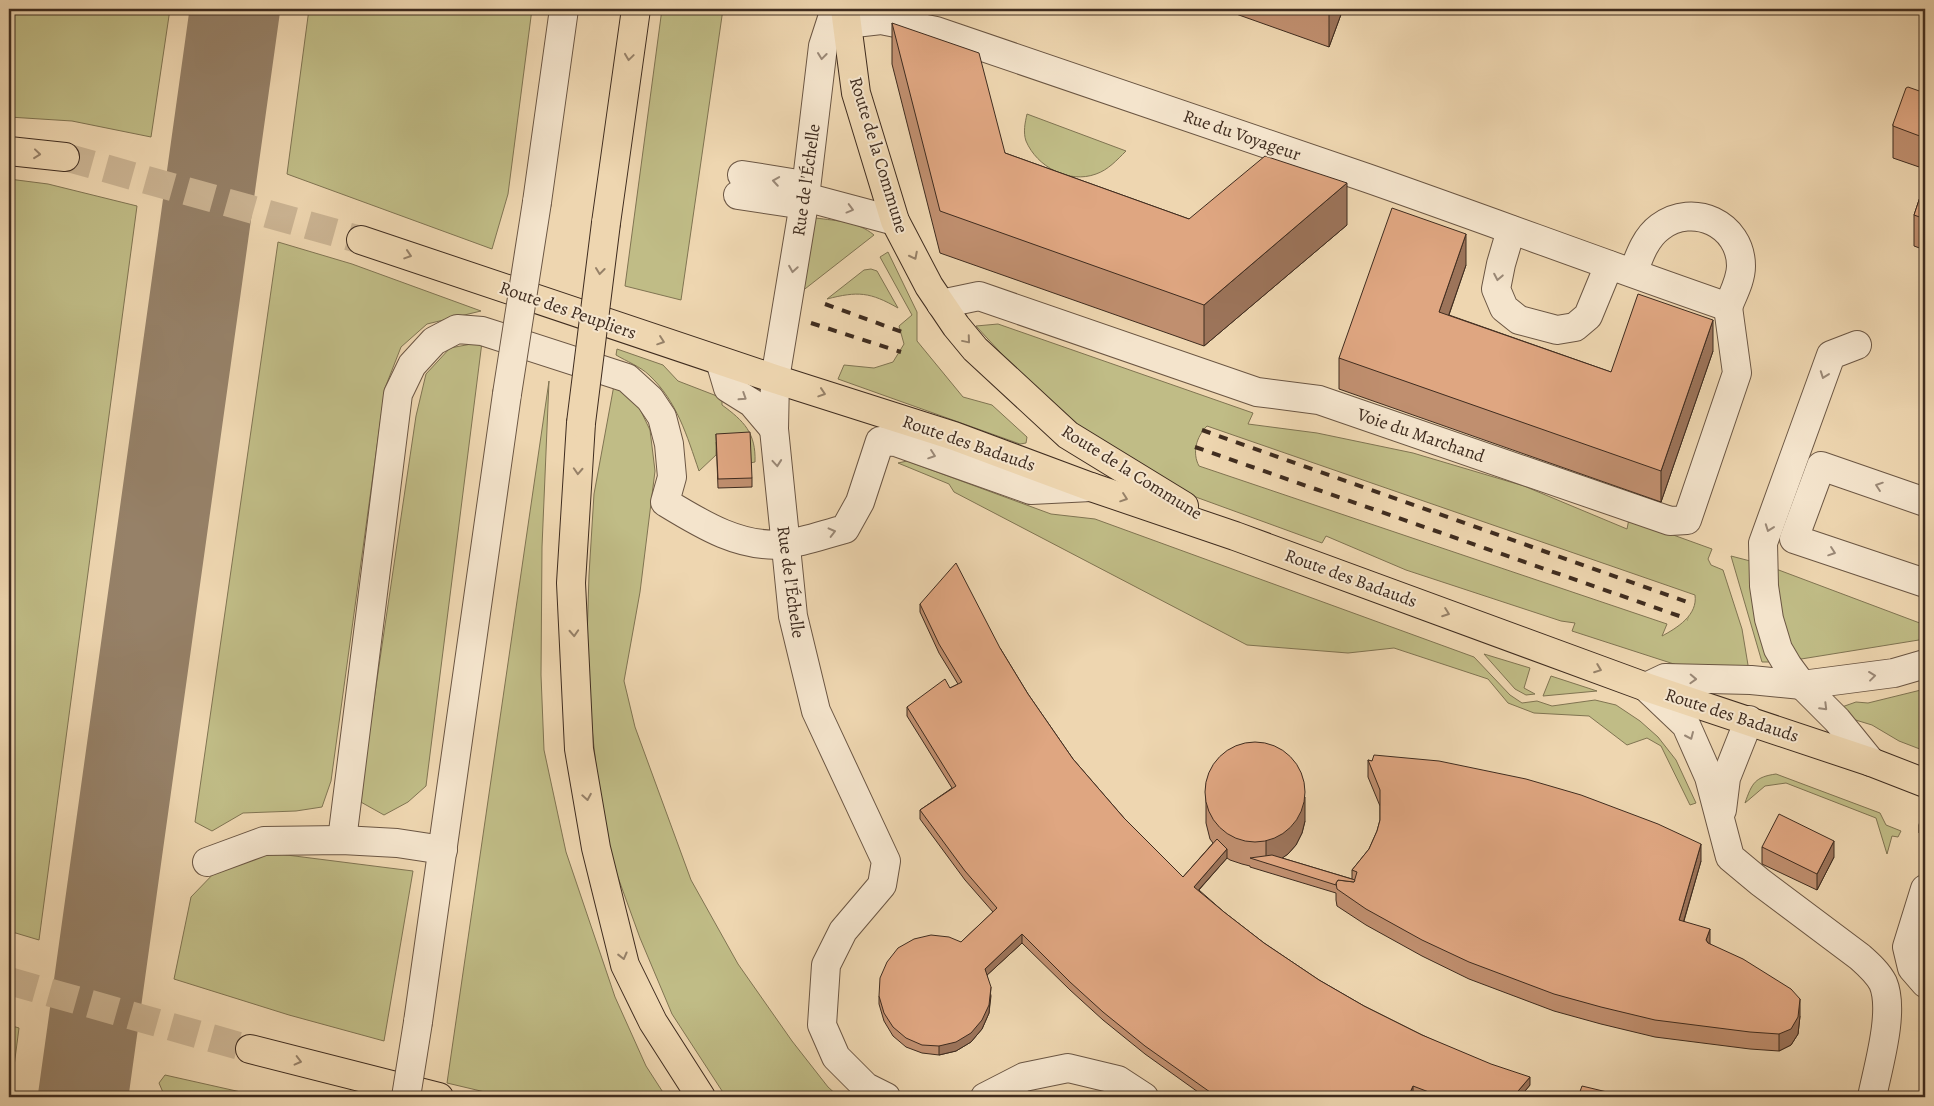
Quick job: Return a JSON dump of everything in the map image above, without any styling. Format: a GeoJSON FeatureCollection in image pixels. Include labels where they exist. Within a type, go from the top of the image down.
{"type":"FeatureCollection","features":[{"type":"Feature","properties":{"kind":"main road"},"geometry":{"type":"LineString","coordinates":[[636,9],[580,422],[572,583],[579,749],[596,848],[626,965],[653,1022],[701,1097]]}},
{"type":"Feature","properties":{"kind":"main road","name":"Route de la Commune"},"geometry":{"type":"LineString","coordinates":[[842,14],[856,93],[896,221],[929,286],[956,326],[975,349],[1068,435],[1142,482],[1235,536]]}},
{"type":"Feature","properties":{"kind":"main road"},"geometry":{"type":"LineString","coordinates":[[9,151],[65,157]]}},
{"type":"Feature","properties":{"kind":"main road","name":"Route des Peupliers"},"geometry":{"type":"LineString","coordinates":[[362,240],[775,379]]}},
{"type":"Feature","properties":{"kind":"main road","name":"Route des Badauds"},"geometry":{"type":"LineString","coordinates":[[775,379],[954,436],[1091,487],[1235,536],[1646,687],[1749,720],[1871,762],[1925,783]]}},
{"type":"Feature","properties":{"kind":"main road"},"geometry":{"type":"LineString","coordinates":[[250,1049],[439,1097]]}},
{"type":"Feature","properties":{"kind":"street"},"geometry":{"type":"LineString","coordinates":[[406,1097],[564,9]]}},
{"type":"Feature","properties":{"kind":"street","name":"Rue de l'Échelle"},"geometry":{"type":"LineString","coordinates":[[842,14],[823,46],[805,197],[775,379],[774,429],[793,616],[816,711],[886,862],[882,886],[843,930],[826,965],[822,1025],[836,1057],[866,1087],[886,1097]]}},
{"type":"Feature","properties":{"kind":"street","name":"Rue du Voyageur"},"geometry":{"type":"LineString","coordinates":[[842,14],[936,31],[1368,178],[1728,306]]}},
{"type":"Feature","properties":{"kind":"street"},"geometry":{"type":"LineString","coordinates":[[740,185],[792,183],[805,197],[896,221]]}},
{"type":"Feature","properties":{"kind":"street"},"geometry":{"type":"LineString","coordinates":[[1511,230],[1500,264],[1496,289],[1504,308],[1520,320],[1557,330],[1575,327],[1588,316],[1621,269],[1650,236],[1661,226],[1675,219],[1692,215],[1714,220],[1729,233],[1739,248],[1741,267],[1737,284],[1728,306]]}},
{"type":"Feature","properties":{"kind":"street","name":"Voie du Marchand"},"geometry":{"type":"LineString","coordinates":[[941,304],[979,296],[1257,392],[1319,400],[1670,521],[1687,520],[1737,373],[1728,306]]}},
{"type":"Feature","properties":{"kind":"street"},"geometry":{"type":"LineString","coordinates":[[342,840],[398,394],[412,365],[434,341],[457,328],[482,331],[627,378],[650,399],[662,417],[670,444],[672,476],[665,502],[698,522],[735,539],[785,544],[845,529],[860,502],[880,441],[896,442],[1031,490],[1091,487]]}},
{"type":"Feature","properties":{"kind":"street"},"geometry":{"type":"LineString","coordinates":[[1857,345],[1831,356],[1763,543],[1764,586],[1769,619],[1778,649],[1802,685],[1837,720],[1871,762]]}},
{"type":"Feature","properties":{"kind":"street"},"geometry":{"type":"LineString","coordinates":[[720,361],[728,388],[752,404],[774,429]]}},
{"type":"Feature","properties":{"kind":"street"},"geometry":{"type":"LineString","coordinates":[[1925,502],[1820,466],[1794,539],[1925,584]]}},
{"type":"Feature","properties":{"kind":"street"},"geometry":{"type":"LineString","coordinates":[[1872,1097],[1887,1018],[1888,1000],[1883,983],[1874,970],[1860,957],[1760,882],[1730,857],[1709,777],[1686,725],[1646,687],[1665,678],[1750,680],[1802,685],[1894,673],[1925,664]]}},
{"type":"Feature","properties":{"kind":"street"},"geometry":{"type":"LineString","coordinates":[[1720,819],[1726,778],[1749,720]]}},
{"type":"Feature","properties":{"kind":"street"},"geometry":{"type":"LineString","coordinates":[[208,862],[264,841],[342,840],[396,843],[443,850]]}},
{"type":"Feature","properties":{"kind":"street"},"geometry":{"type":"LineString","coordinates":[[1925,889],[1907,947],[1912,968],[1925,983]]}},
{"type":"Feature","properties":{"kind":"street"},"geometry":{"type":"LineString","coordinates":[[985,1097],[1024,1077],[1068,1068],[1118,1080],[1144,1097]]}},
{"type":"Feature","properties":{"kind":"shaded area"},"geometry":{"type":"Polygon","coordinates":[[[9,9],[170,9],[151,137],[72,121],[9,117],[9,9]]]}},
{"type":"Feature","properties":{"kind":"shaded area"},"geometry":{"type":"Polygon","coordinates":[[[309,9],[532,9],[508,194],[492,249],[287,174],[309,9]]]}},
{"type":"Feature","properties":{"kind":"shaded area"},"geometry":{"type":"Polygon","coordinates":[[[662,9],[723,9],[681,300],[625,286],[662,9]]]}},
{"type":"Feature","properties":{"kind":"shaded area"},"geometry":{"type":"Polygon","coordinates":[[[1027,114],[1126,151],[1116,161],[1096,174],[1086,177],[1065,175],[1046,166],[1031,150],[1026,141],[1025,134],[1027,114]]]}},
{"type":"Feature","properties":{"kind":"shaded area"},"geometry":{"type":"Polygon","coordinates":[[[9,179],[48,184],[137,206],[39,940],[9,931],[9,179]]]}},
{"type":"Feature","properties":{"kind":"shaded area"},"geometry":{"type":"Polygon","coordinates":[[[816,218],[854,224],[874,235],[801,292],[812,221],[816,218]]]}},
{"type":"Feature","properties":{"kind":"shaded area"},"geometry":{"type":"Polygon","coordinates":[[[278,242],[352,264],[481,311],[427,324],[401,347],[385,388],[331,781],[322,807],[296,811],[243,813],[212,831],[195,822],[278,242]]]}},
{"type":"Feature","properties":{"kind":"shaded area"},"geometry":{"type":"Polygon","coordinates":[[[888,252],[917,312],[917,341],[963,397],[992,405],[1027,437],[1026,443],[1020,444],[838,379],[844,365],[874,368],[893,362],[904,344],[899,326],[912,315],[880,257],[888,252]]]}},
{"type":"Feature","properties":{"kind":"shaded area"},"geometry":{"type":"Polygon","coordinates":[[[871,269],[877,271],[898,308],[864,294],[827,299],[864,270],[871,269]]]}},
{"type":"Feature","properties":{"kind":"shaded area"},"geometry":{"type":"Polygon","coordinates":[[[998,324],[1253,413],[1248,424],[1317,433],[1413,453],[1524,486],[1627,529],[1629,519],[1712,549],[1708,559],[1711,565],[1723,570],[1742,629],[1749,671],[1677,665],[1572,631],[1575,623],[1561,621],[1406,570],[1326,536],[1322,543],[1182,492],[1070,420],[1033,388],[976,326],[998,324]],[[1207,426],[1200,435],[1196,445],[1196,456],[1199,466],[1667,624],[1662,636],[1680,625],[1690,615],[1695,602],[1695,595],[1207,426]]]}},
{"type":"Feature","properties":{"kind":"shaded area"},"geometry":{"type":"Polygon","coordinates":[[[482,342],[426,786],[408,802],[384,815],[359,801],[416,416],[426,374],[450,348],[482,342]]]}},
{"type":"Feature","properties":{"kind":"shaded area"},"geometry":{"type":"Polygon","coordinates":[[[617,349],[663,365],[678,381],[722,398],[722,405],[742,422],[751,435],[755,462],[750,463],[716,442],[716,455],[699,471],[680,420],[667,396],[646,372],[616,355],[617,349]]]}},
{"type":"Feature","properties":{"kind":"shaded area"},"geometry":{"type":"Polygon","coordinates":[[[549,381],[542,547],[541,675],[544,750],[566,852],[615,997],[646,1066],[666,1097],[506,1097],[447,1083],[549,381]]]}},
{"type":"Feature","properties":{"kind":"shaded area"},"geometry":{"type":"Polygon","coordinates":[[[614,385],[637,403],[650,430],[655,471],[640,592],[624,681],[635,727],[691,880],[738,964],[792,1041],[828,1087],[839,1097],[726,1097],[672,1014],[640,938],[611,858],[597,775],[589,700],[587,640],[594,494],[614,385]]]}},
{"type":"Feature","properties":{"kind":"shaded area"},"geometry":{"type":"Polygon","coordinates":[[[907,461],[1051,514],[1095,519],[1474,657],[1510,695],[1522,703],[1537,701],[1552,706],[1595,700],[1616,705],[1640,721],[1658,737],[1676,760],[1696,803],[1690,805],[1661,746],[1647,738],[1627,745],[1589,716],[1534,713],[1508,703],[1488,679],[1394,648],[1348,653],[1247,645],[954,492],[949,484],[898,463],[907,461]]]}},
{"type":"Feature","properties":{"kind":"shaded area"},"geometry":{"type":"Polygon","coordinates":[[[1731,556],[1754,562],[1775,662],[1762,662],[1731,556]]]}},
{"type":"Feature","properties":{"kind":"shaded area"},"geometry":{"type":"Polygon","coordinates":[[[1776,569],[1925,625],[1925,639],[1795,660],[1778,621],[1776,569]]]}},
{"type":"Feature","properties":{"kind":"shaded area"},"geometry":{"type":"Polygon","coordinates":[[[1484,654],[1530,668],[1524,688],[1535,694],[1526,695],[1515,689],[1484,654]]]}},
{"type":"Feature","properties":{"kind":"shaded area"},"geometry":{"type":"Polygon","coordinates":[[[1551,676],[1597,691],[1543,696],[1551,676]]]}},
{"type":"Feature","properties":{"kind":"shaded area"},"geometry":{"type":"Polygon","coordinates":[[[1925,689],[1925,751],[1899,741],[1872,725],[1849,718],[1839,708],[1856,702],[1868,703],[1925,689]]]}},
{"type":"Feature","properties":{"kind":"shaded area"},"geometry":{"type":"Polygon","coordinates":[[[1776,774],[1880,813],[1886,825],[1901,831],[1898,837],[1892,836],[1887,854],[1876,818],[1786,783],[1765,786],[1745,803],[1755,782],[1763,777],[1776,774]]]}},
{"type":"Feature","properties":{"kind":"shaded area"},"geometry":{"type":"Polygon","coordinates":[[[263,852],[413,871],[384,1041],[289,1015],[174,979],[191,897],[219,868],[263,852]]]}},
{"type":"Feature","properties":{"kind":"shaded area"},"geometry":{"type":"Polygon","coordinates":[[[9,1025],[19,1028],[10,1097],[9,1097],[9,1025]]]}},
{"type":"Feature","properties":{"kind":"shaded area"},"geometry":{"type":"Polygon","coordinates":[[[165,1075],[263,1097],[165,1097],[159,1083],[165,1075]]]}},
{"type":"Feature","properties":{"kind":"building"},"geometry":{"type":"Polygon","coordinates":[[[892,23],[979,53],[1005,153],[1189,219],[1265,156],[1347,183],[1204,305],[940,211],[892,23]]]}},
{"type":"Feature","properties":{"kind":"building"},"geometry":{"type":"Polygon","coordinates":[[[1906,88],[1925,93],[1925,138],[1893,126],[1906,88]]]}},
{"type":"Feature","properties":{"kind":"building"},"geometry":{"type":"Polygon","coordinates":[[[1925,182],[1925,219],[1914,215],[1925,182]]]}},
{"type":"Feature","properties":{"kind":"building"},"geometry":{"type":"Polygon","coordinates":[[[1392,208],[1466,234],[1439,312],[1611,372],[1638,294],[1713,320],[1661,471],[1339,358],[1392,208]]]}},
{"type":"Feature","properties":{"kind":"building"},"geometry":{"type":"Polygon","coordinates":[[[750,432],[752,478],[718,479],[716,434],[750,432]]]}},
{"type":"Feature","properties":{"kind":"building"},"geometry":{"type":"Polygon","coordinates":[[[956,563],[1000,648],[1028,694],[1073,759],[1124,818],[1183,877],[1217,839],[1227,849],[1194,887],[1264,943],[1319,980],[1364,1006],[1422,1035],[1491,1064],[1530,1077],[1513,1097],[1442,1097],[1413,1086],[1408,1097],[1217,1097],[1145,1046],[1103,1012],[1022,934],[985,969],[991,987],[989,1005],[982,1020],[971,1033],[956,1042],[939,1046],[922,1045],[906,1038],[893,1027],[884,1013],[879,996],[880,978],[887,962],[898,948],[914,939],[931,935],[949,937],[961,942],[997,908],[965,871],[920,810],[956,786],[907,707],[945,679],[950,688],[962,682],[939,644],[920,604],[956,563]]]}},
{"type":"Feature","properties":{"kind":"building"},"geometry":{"type":"Polygon","coordinates":[[[1255,742],[1274,746],[1290,757],[1301,773],[1305,792],[1301,811],[1290,827],[1274,838],[1255,842],[1236,838],[1220,827],[1209,811],[1205,792],[1209,773],[1220,757],[1236,746],[1255,742]]]}},
{"type":"Feature","properties":{"kind":"building"},"geometry":{"type":"Polygon","coordinates":[[[1374,755],[1439,761],[1526,779],[1581,795],[1658,824],[1701,844],[1679,920],[1710,929],[1706,940],[1708,943],[1743,959],[1791,989],[1800,999],[1798,1017],[1791,1029],[1779,1034],[1655,1020],[1554,994],[1469,962],[1422,940],[1366,909],[1337,889],[1336,883],[1338,880],[1354,882],[1357,872],[1352,870],[1369,849],[1377,831],[1380,820],[1380,790],[1368,760],[1372,761],[1374,755]]]}},
{"type":"Feature","properties":{"kind":"building"},"geometry":{"type":"Polygon","coordinates":[[[1779,814],[1834,841],[1817,874],[1762,847],[1779,814]]]}},
{"type":"Feature","properties":{"kind":"building"},"geometry":{"type":"Polygon","coordinates":[[[1921,817],[1925,819],[1925,827],[1919,825],[1921,817]]]}},
{"type":"Feature","properties":{"kind":"building"},"geometry":{"type":"Polygon","coordinates":[[[1272,855],[1355,880],[1354,882],[1338,880],[1336,885],[1250,858],[1272,855]]]}},
{"type":"Feature","properties":{"kind":"building"},"geometry":{"type":"Polygon","coordinates":[[[1582,1086],[1628,1097],[1578,1097],[1582,1086]]]}},
{"type":"Feature","properties":{"kind":"taxiway"},"geometry":{"type":"LineString","coordinates":[[83,1097],[235,9]]}},
{"type":"Feature","properties":{"kind":"tunnel"},"geometry":{"type":"LineString","coordinates":[[65,157],[361,240]]}},
{"type":"Feature","properties":{"kind":"tunnel"},"geometry":{"type":"LineString","coordinates":[[9,981],[250,1049]]}},
{"type":"Feature","properties":{"kind":"railway"},"geometry":{"type":"LineString","coordinates":[[825,304],[902,332]]}},
{"type":"Feature","properties":{"kind":"railway"},"geometry":{"type":"LineString","coordinates":[[811,323],[901,352]]}},
{"type":"Feature","properties":{"kind":"railway"},"geometry":{"type":"LineString","coordinates":[[1202,430],[1693,604]]}},
{"type":"Feature","properties":{"kind":"railway"},"geometry":{"type":"LineString","coordinates":[[1195,447],[1688,619]]}}]}
